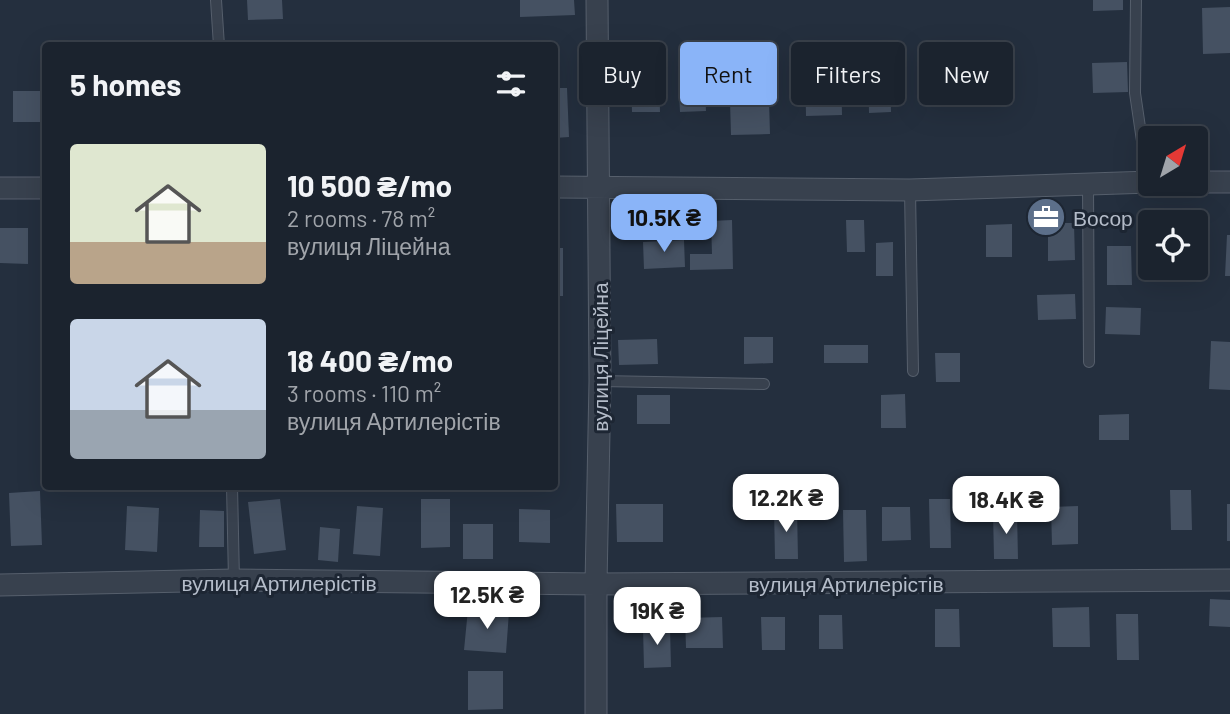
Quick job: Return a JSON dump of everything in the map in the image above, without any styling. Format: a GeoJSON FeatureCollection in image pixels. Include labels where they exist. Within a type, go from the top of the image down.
{"type":"FeatureCollection","features":[{"type":"Feature","properties":{"kind":"street","name":"вулиця Ліцейна"},"geometry":{"type":"LineString","coordinates":[[596,714],[600,381],[597,0]]}},
{"type":"Feature","properties":{"kind":"street"},"geometry":{"type":"LineString","coordinates":[[1208,182],[1230,182]]}},
{"type":"Feature","properties":{"kind":"street"},"geometry":{"type":"LineString","coordinates":[[558,187],[910,190],[1138,183]]}},
{"type":"Feature","properties":{"kind":"street"},"geometry":{"type":"LineString","coordinates":[[0,188],[42,188]]}},
{"type":"Feature","properties":{"kind":"street","name":"вулиця Артилерістів"},"geometry":{"type":"LineString","coordinates":[[0,585],[234,580],[596,584],[1230,580]]}},
{"type":"Feature","properties":{"kind":"lane"},"geometry":{"type":"LineString","coordinates":[[216,0],[219,42]]}},
{"type":"Feature","properties":{"kind":"lane"},"geometry":{"type":"LineString","coordinates":[[1136,0],[1135,93],[1140,126]]}},
{"type":"Feature","properties":{"kind":"lane"},"geometry":{"type":"LineString","coordinates":[[1088,185],[1089,362]]}},
{"type":"Feature","properties":{"kind":"lane"},"geometry":{"type":"LineString","coordinates":[[910,190],[913,371]]}},
{"type":"Feature","properties":{"kind":"lane"},"geometry":{"type":"LineString","coordinates":[[600,381],[764,384]]}},
{"type":"Feature","properties":{"kind":"lane"},"geometry":{"type":"LineString","coordinates":[[232,490],[234,580]]}},
{"type":"Feature","properties":{"kind":"building"},"geometry":{"type":"Polygon","coordinates":[[[247,0],[282,0],[283,19],[248,20],[247,0]]]}},
{"type":"Feature","properties":{"kind":"building"},"geometry":{"type":"Polygon","coordinates":[[[520,0],[574,0],[575,15],[520,17],[520,0]]]}},
{"type":"Feature","properties":{"kind":"building"},"geometry":{"type":"Polygon","coordinates":[[[1093,0],[1123,0],[1123,10],[1093,11],[1093,0]]]}},
{"type":"Feature","properties":{"kind":"building"},"geometry":{"type":"Polygon","coordinates":[[[1230,7],[1230,53],[1203,54],[1202,8],[1230,7]]]}},
{"type":"Feature","properties":{"kind":"building"},"geometry":{"type":"Polygon","coordinates":[[[1127,62],[1128,92],[1093,93],[1092,63],[1127,62]]]}},
{"type":"Feature","properties":{"kind":"building"},"geometry":{"type":"Polygon","coordinates":[[[678,72],[680,105],[706,105],[706,111],[680,112],[678,72]]]}},
{"type":"Feature","properties":{"kind":"building"},"geometry":{"type":"Polygon","coordinates":[[[558,88],[567,88],[569,137],[558,138],[558,88]]]}},
{"type":"Feature","properties":{"kind":"building"},"geometry":{"type":"Polygon","coordinates":[[[13,91],[42,91],[42,122],[13,122],[13,91]]]}},
{"type":"Feature","properties":{"kind":"building"},"geometry":{"type":"Polygon","coordinates":[[[632,105],[660,105],[660,112],[632,112],[632,105]]]}},
{"type":"Feature","properties":{"kind":"building"},"geometry":{"type":"Polygon","coordinates":[[[730,105],[769,105],[770,134],[731,135],[730,105]]]}},
{"type":"Feature","properties":{"kind":"building"},"geometry":{"type":"Polygon","coordinates":[[[806,105],[842,105],[842,115],[806,116],[806,105]]]}},
{"type":"Feature","properties":{"kind":"building"},"geometry":{"type":"Polygon","coordinates":[[[869,105],[891,105],[891,112],[869,113],[869,105]]]}},
{"type":"Feature","properties":{"kind":"building"},"geometry":{"type":"Polygon","coordinates":[[[732,220],[733,269],[690,270],[690,254],[712,254],[711,221],[732,220]]]}},
{"type":"Feature","properties":{"kind":"building"},"geometry":{"type":"Polygon","coordinates":[[[846,220],[864,220],[865,252],[847,252],[846,220]]]}},
{"type":"Feature","properties":{"kind":"building"},"geometry":{"type":"Polygon","coordinates":[[[1048,223],[1074,223],[1075,260],[1048,261],[1048,223]]]}},
{"type":"Feature","properties":{"kind":"building"},"geometry":{"type":"Polygon","coordinates":[[[1012,224],[1012,257],[986,257],[986,225],[1012,224]]]}},
{"type":"Feature","properties":{"kind":"building"},"geometry":{"type":"Polygon","coordinates":[[[0,228],[28,228],[28,264],[0,263],[0,228]]]}},
{"type":"Feature","properties":{"kind":"building"},"geometry":{"type":"Polygon","coordinates":[[[1227,235],[1230,235],[1230,276],[1225,276],[1227,235]]]}},
{"type":"Feature","properties":{"kind":"building"},"geometry":{"type":"Polygon","coordinates":[[[684,240],[685,267],[644,269],[643,242],[684,240]]]}},
{"type":"Feature","properties":{"kind":"building"},"geometry":{"type":"Polygon","coordinates":[[[893,242],[893,276],[876,276],[876,243],[893,242]]]}},
{"type":"Feature","properties":{"kind":"building"},"geometry":{"type":"Polygon","coordinates":[[[1107,246],[1131,246],[1132,285],[1107,285],[1107,246]]]}},
{"type":"Feature","properties":{"kind":"building"},"geometry":{"type":"Polygon","coordinates":[[[558,248],[563,248],[563,296],[558,296],[558,248]]]}},
{"type":"Feature","properties":{"kind":"building"},"geometry":{"type":"Polygon","coordinates":[[[1075,294],[1076,319],[1038,320],[1037,295],[1075,294]]]}},
{"type":"Feature","properties":{"kind":"building"},"geometry":{"type":"Polygon","coordinates":[[[1106,307],[1141,308],[1140,335],[1105,334],[1106,307]]]}},
{"type":"Feature","properties":{"kind":"building"},"geometry":{"type":"Polygon","coordinates":[[[744,337],[773,337],[773,363],[744,364],[744,337]]]}},
{"type":"Feature","properties":{"kind":"building"},"geometry":{"type":"Polygon","coordinates":[[[657,339],[658,364],[619,365],[618,340],[657,339]]]}},
{"type":"Feature","properties":{"kind":"building"},"geometry":{"type":"Polygon","coordinates":[[[1211,341],[1230,342],[1230,390],[1209,389],[1211,341]]]}},
{"type":"Feature","properties":{"kind":"building"},"geometry":{"type":"Polygon","coordinates":[[[824,345],[868,345],[868,363],[824,363],[824,345]]]}},
{"type":"Feature","properties":{"kind":"building"},"geometry":{"type":"Polygon","coordinates":[[[935,353],[960,353],[960,382],[936,382],[935,353]]]}},
{"type":"Feature","properties":{"kind":"building"},"geometry":{"type":"Polygon","coordinates":[[[905,394],[906,428],[881,428],[881,395],[905,394]]]}},
{"type":"Feature","properties":{"kind":"building"},"geometry":{"type":"Polygon","coordinates":[[[637,395],[670,395],[670,424],[637,424],[637,395]]]}},
{"type":"Feature","properties":{"kind":"building"},"geometry":{"type":"Polygon","coordinates":[[[1129,414],[1129,440],[1099,440],[1099,415],[1129,414]]]}},
{"type":"Feature","properties":{"kind":"building"},"geometry":{"type":"Polygon","coordinates":[[[1170,490],[1191,490],[1192,530],[1171,530],[1170,490]]]}},
{"type":"Feature","properties":{"kind":"building"},"geometry":{"type":"Polygon","coordinates":[[[40,491],[42,545],[11,546],[9,493],[40,491]]]}},
{"type":"Feature","properties":{"kind":"building"},"geometry":{"type":"Polygon","coordinates":[[[280,499],[286,550],[254,554],[248,502],[280,499]]]}},
{"type":"Feature","properties":{"kind":"building"},"geometry":{"type":"Polygon","coordinates":[[[421,499],[450,499],[450,547],[421,548],[421,499]]]}},
{"type":"Feature","properties":{"kind":"building"},"geometry":{"type":"Polygon","coordinates":[[[929,499],[950,499],[951,548],[930,548],[929,499]]]}},
{"type":"Feature","properties":{"kind":"building"},"geometry":{"type":"Polygon","coordinates":[[[616,504],[663,504],[663,542],[617,542],[616,504]]]}},
{"type":"Feature","properties":{"kind":"building"},"geometry":{"type":"Polygon","coordinates":[[[1227,504],[1230,504],[1230,541],[1227,541],[1227,504]]]}},
{"type":"Feature","properties":{"kind":"building"},"geometry":{"type":"Polygon","coordinates":[[[127,506],[159,508],[157,552],[125,550],[127,506]]]}},
{"type":"Feature","properties":{"kind":"building"},"geometry":{"type":"Polygon","coordinates":[[[357,506],[383,508],[380,556],[353,554],[357,506]]]}},
{"type":"Feature","properties":{"kind":"building"},"geometry":{"type":"Polygon","coordinates":[[[1078,506],[1078,544],[1052,545],[1051,507],[1078,506]]]}},
{"type":"Feature","properties":{"kind":"building"},"geometry":{"type":"Polygon","coordinates":[[[882,507],[910,507],[911,540],[882,541],[882,507]]]}},
{"type":"Feature","properties":{"kind":"building"},"geometry":{"type":"Polygon","coordinates":[[[774,508],[797,508],[798,559],[775,559],[774,508]]]}},
{"type":"Feature","properties":{"kind":"building"},"geometry":{"type":"Polygon","coordinates":[[[519,509],[550,510],[550,543],[519,542],[519,509]]]}},
{"type":"Feature","properties":{"kind":"building"},"geometry":{"type":"Polygon","coordinates":[[[200,510],[224,511],[224,547],[199,547],[200,510]]]}},
{"type":"Feature","properties":{"kind":"building"},"geometry":{"type":"Polygon","coordinates":[[[843,510],[866,510],[867,561],[844,562],[843,510]]]}},
{"type":"Feature","properties":{"kind":"building"},"geometry":{"type":"Polygon","coordinates":[[[993,512],[1017,512],[1018,559],[994,559],[993,512]]]}},
{"type":"Feature","properties":{"kind":"building"},"geometry":{"type":"Polygon","coordinates":[[[463,524],[493,524],[493,559],[463,559],[463,524]]]}},
{"type":"Feature","properties":{"kind":"building"},"geometry":{"type":"Polygon","coordinates":[[[320,527],[340,529],[338,562],[318,560],[320,527]]]}},
{"type":"Feature","properties":{"kind":"building"},"geometry":{"type":"Polygon","coordinates":[[[1210,599],[1230,600],[1230,627],[1209,626],[1210,599]]]}},
{"type":"Feature","properties":{"kind":"building"},"geometry":{"type":"Polygon","coordinates":[[[1089,607],[1090,647],[1053,647],[1052,608],[1089,607]]]}},
{"type":"Feature","properties":{"kind":"building"},"geometry":{"type":"Polygon","coordinates":[[[468,609],[509,612],[506,653],[464,650],[468,609]]]}},
{"type":"Feature","properties":{"kind":"building"},"geometry":{"type":"Polygon","coordinates":[[[935,609],[959,609],[960,647],[935,647],[935,609]]]}},
{"type":"Feature","properties":{"kind":"building"},"geometry":{"type":"Polygon","coordinates":[[[1116,614],[1138,614],[1139,660],[1117,660],[1116,614]]]}},
{"type":"Feature","properties":{"kind":"building"},"geometry":{"type":"Polygon","coordinates":[[[819,615],[842,615],[843,649],[819,649],[819,615]]]}},
{"type":"Feature","properties":{"kind":"building"},"geometry":{"type":"Polygon","coordinates":[[[722,617],[723,648],[686,648],[685,618],[722,617]]]}},
{"type":"Feature","properties":{"kind":"building"},"geometry":{"type":"Polygon","coordinates":[[[761,617],[785,617],[785,650],[762,650],[761,617]]]}},
{"type":"Feature","properties":{"kind":"building"},"geometry":{"type":"Polygon","coordinates":[[[670,627],[671,667],[644,668],[643,628],[670,627]]]}},
{"type":"Feature","properties":{"kind":"building"},"geometry":{"type":"Polygon","coordinates":[[[468,671],[503,671],[503,709],[468,710],[468,671]]]}},
{"type":"Feature","properties":{"kind":"place","name":"Восор"},"geometry":{"type":"Point","coordinates":[1046,217]}}]}
